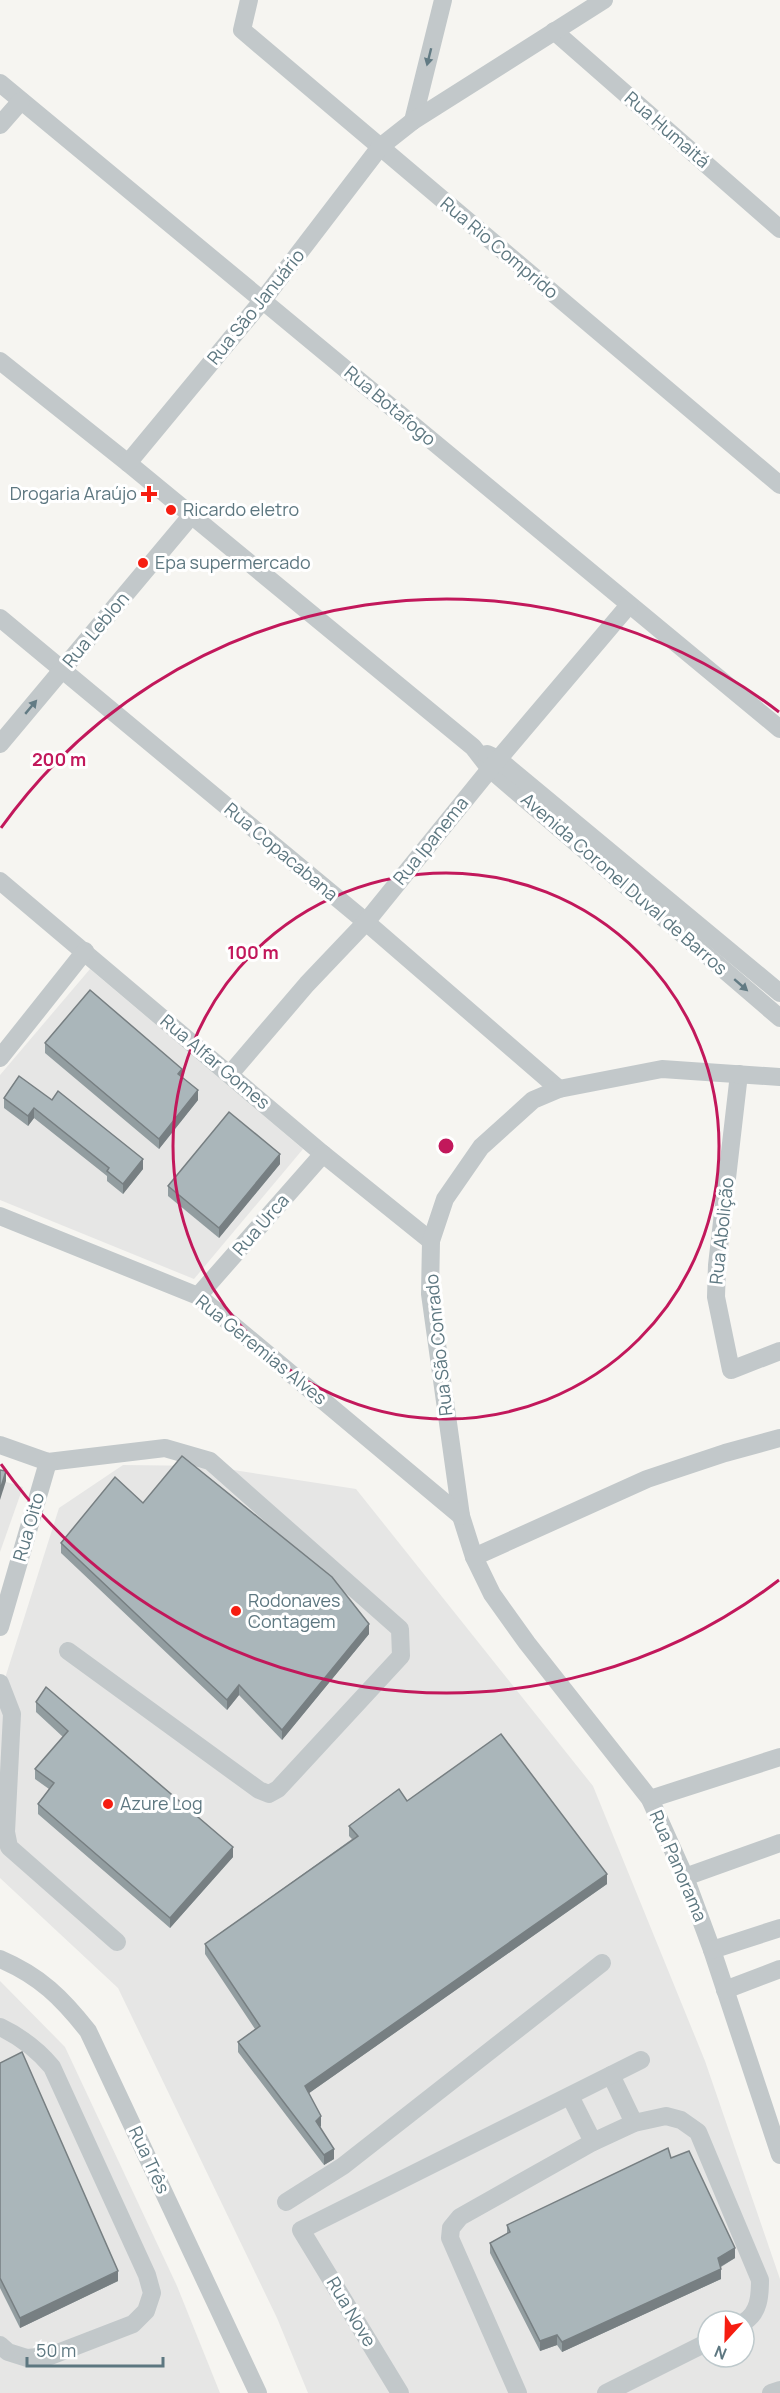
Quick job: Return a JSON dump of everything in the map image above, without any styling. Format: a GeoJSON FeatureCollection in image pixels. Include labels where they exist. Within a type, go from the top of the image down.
{"type":"FeatureCollection","features":[{"type":"Feature","properties":{"kind":"street","name":"Rua Rio Comprido"},"geometry":{"type":"LineString","coordinates":[[249,0],[242,30],[780,485]]}},
{"type":"Feature","properties":{"kind":"street"},"geometry":{"type":"LineString","coordinates":[[413,121],[442,0]]}},
{"type":"Feature","properties":{"kind":"street","name":"Rua São Januário"},"geometry":{"type":"LineString","coordinates":[[128,463],[263,300],[380,147],[413,121],[604,0]]}},
{"type":"Feature","properties":{"kind":"street","name":"Rua Humaitá"},"geometry":{"type":"LineString","coordinates":[[554,31],[780,229]]}},
{"type":"Feature","properties":{"kind":"street","name":"Rua Botafogo"},"geometry":{"type":"LineString","coordinates":[[0,83],[780,729]]}},
{"type":"Feature","properties":{"kind":"street"},"geometry":{"type":"LineString","coordinates":[[0,125],[21,101]]}},
{"type":"Feature","properties":{"kind":"street","name":"Avenida Coronel Duval de Barros"},"geometry":{"type":"LineString","coordinates":[[0,361],[128,463],[494,764],[635,884],[779,1015]]}},
{"type":"Feature","properties":{"kind":"street","name":"Rua Leblon"},"geometry":{"type":"LineString","coordinates":[[0,744],[191,516]]}},
{"type":"Feature","properties":{"kind":"street","name":"Rua Ipanema"},"geometry":{"type":"LineString","coordinates":[[230,1074],[307,984],[366,922],[494,764],[629,605]]}},
{"type":"Feature","properties":{"kind":"street","name":"Rua Copacabana"},"geometry":{"type":"LineString","coordinates":[[0,618],[366,922],[559,1089]]}},
{"type":"Feature","properties":{"kind":"street","name":"Rua Alfar Gomes"},"geometry":{"type":"LineString","coordinates":[[0,881],[323,1154],[431,1241]]}},
{"type":"Feature","properties":{"kind":"street","name":"Avenida Coronel Duval de Barros"},"geometry":{"type":"LineString","coordinates":[[635,884],[780,993]]}},
{"type":"Feature","properties":{"kind":"street"},"geometry":{"type":"LineString","coordinates":[[0,1058],[85,951]]}},
{"type":"Feature","properties":{"kind":"street","name":"Rua São Conrado"},"geometry":{"type":"LineString","coordinates":[[461,1516],[430,1294],[431,1241],[445,1199],[481,1147],[533,1100],[559,1089],[662,1069],[780,1077]]}},
{"type":"Feature","properties":{"kind":"street","name":"Rua Abolição"},"geometry":{"type":"LineString","coordinates":[[739,1074],[717,1265],[716,1297],[731,1370],[780,1351]]}},
{"type":"Feature","properties":{"kind":"street","name":"Rua Urca"},"geometry":{"type":"LineString","coordinates":[[198,1296],[323,1154]]}},
{"type":"Feature","properties":{"kind":"street","name":"Rua Geremias Alves"},"geometry":{"type":"LineString","coordinates":[[0,1216],[198,1296],[461,1516]]}},
{"type":"Feature","properties":{"kind":"street"},"geometry":{"type":"LineString","coordinates":[[474,1557],[647,1479],[725,1453],[780,1438]]}},
{"type":"Feature","properties":{"kind":"street"},"geometry":{"type":"LineString","coordinates":[[0,1445],[48,1462],[165,1448],[210,1461],[400,1629],[400,1656],[278,1790],[269,1794],[259,1790],[68,1651]]}},
{"type":"Feature","properties":{"kind":"street","name":"Rua Oito"},"geometry":{"type":"LineString","coordinates":[[0,1627],[48,1462]]}},
{"type":"Feature","properties":{"kind":"street","name":"Rua Panorama"},"geometry":{"type":"LineString","coordinates":[[461,1516],[474,1557],[492,1594],[650,1799],[685,1877],[712,1950],[780,2155]]}},
{"type":"Feature","properties":{"kind":"street"},"geometry":{"type":"LineString","coordinates":[[0,1683],[12,1714],[6,1832],[9,1847],[117,1942]]}},
{"type":"Feature","properties":{"kind":"street"},"geometry":{"type":"LineString","coordinates":[[650,1799],[780,1757]]}},
{"type":"Feature","properties":{"kind":"street"},"geometry":{"type":"LineString","coordinates":[[685,1877],[780,1843]]}},
{"type":"Feature","properties":{"kind":"street"},"geometry":{"type":"LineString","coordinates":[[712,1950],[780,1928]]}},
{"type":"Feature","properties":{"kind":"street","name":"Rua Três"},"geometry":{"type":"LineString","coordinates":[[0,1959],[25,1970],[65,2002],[88,2031],[258,2393]]}},
{"type":"Feature","properties":{"kind":"street"},"geometry":{"type":"LineString","coordinates":[[286,2202],[343,2166],[602,1963]]}},
{"type":"Feature","properties":{"kind":"street"},"geometry":{"type":"LineString","coordinates":[[725,1990],[780,1969]]}},
{"type":"Feature","properties":{"kind":"street"},"geometry":{"type":"LineString","coordinates":[[0,2027],[37,2049],[52,2067],[147,2275],[152,2293],[146,2311],[133,2324],[50,2356],[27,2358],[8,2352],[0,2345]]}},
{"type":"Feature","properties":{"kind":"street"},"geometry":{"type":"LineString","coordinates":[[593,2142],[570,2096],[641,2060]]}},
{"type":"Feature","properties":{"kind":"street"},"geometry":{"type":"LineString","coordinates":[[611,2075],[634,2123]]}},
{"type":"Feature","properties":{"kind":"street","name":"Rua Nove"},"geometry":{"type":"LineString","coordinates":[[400,2393],[302,2230],[570,2096]]}},
{"type":"Feature","properties":{"kind":"street"},"geometry":{"type":"LineString","coordinates":[[518,2393],[450,2238],[451,2228],[460,2217],[593,2142],[634,2123],[666,2116],[681,2120],[698,2132],[760,2280],[760,2301],[755,2309]]}},
{"type":"Feature","properties":{"kind":"street"},"geometry":{"type":"LineString","coordinates":[[606,2393],[696,2348]]}},
{"type":"Feature","properties":{"kind":"street"},"geometry":{"type":"LineString","coordinates":[[771,2393],[780,2390]]}},
{"type":"Feature","properties":{"kind":"shaded area"},"geometry":{"type":"Polygon","coordinates":[[[90,969],[303,1149],[194,1279],[0,1200],[0,1075],[90,969]]]}},
{"type":"Feature","properties":{"kind":"shaded area"},"geometry":{"type":"Polygon","coordinates":[[[123,1465],[208,1466],[356,1489],[593,1786],[705,2061],[780,2279],[780,2393],[308,2393],[277,2318],[118,1988],[0,1878],[0,1694],[59,1508],[123,1465]]]}},
{"type":"Feature","properties":{"kind":"shaded area"},"geometry":{"type":"Polygon","coordinates":[[[0,1480],[23,1487],[0,1552],[0,1480]]]}},
{"type":"Feature","properties":{"kind":"shaded area"},"geometry":{"type":"Polygon","coordinates":[[[0,1981],[65,2047],[177,2286],[220,2393],[0,2393],[0,1981]]]}},
{"type":"Feature","properties":{"kind":"building"},"geometry":{"type":"Polygon","coordinates":[[[90,990],[182,1069],[178,1074],[198,1090],[159,1139],[45,1043],[90,990]]]}},
{"type":"Feature","properties":{"kind":"building"},"geometry":{"type":"Polygon","coordinates":[[[19,1076],[52,1100],[58,1091],[143,1159],[123,1184],[107,1171],[109,1168],[34,1108],[28,1116],[4,1098],[19,1076]]]}},
{"type":"Feature","properties":{"kind":"building"},"geometry":{"type":"Polygon","coordinates":[[[229,1112],[280,1154],[219,1228],[168,1186],[229,1112]]]}},
{"type":"Feature","properties":{"kind":"building","name":"Rodonaves Contagem"},"geometry":{"type":"Polygon","coordinates":[[[182,1456],[332,1577],[369,1624],[282,1730],[239,1685],[227,1700],[61,1543],[115,1477],[143,1503],[182,1456]]]}},
{"type":"Feature","properties":{"kind":"building"},"geometry":{"type":"Polygon","coordinates":[[[0,1470],[6,1471],[0,1490],[0,1470]]]}},
{"type":"Feature","properties":{"kind":"building","name":"Azure Log"},"geometry":{"type":"Polygon","coordinates":[[[46,1687],[233,1847],[170,1918],[38,1804],[54,1783],[35,1769],[68,1731],[36,1702],[46,1687]]]}},
{"type":"Feature","properties":{"kind":"building"},"geometry":{"type":"Polygon","coordinates":[[[501,1734],[607,1874],[305,2086],[321,2116],[316,2121],[334,2149],[324,2155],[238,2042],[260,2026],[205,1944],[358,1836],[349,1826],[399,1789],[407,1801],[501,1734]]]}},
{"type":"Feature","properties":{"kind":"building"},"geometry":{"type":"Polygon","coordinates":[[[22,2052],[118,2271],[20,2318],[0,2278],[0,2063],[22,2052]]]}},
{"type":"Feature","properties":{"kind":"building"},"geometry":{"type":"Polygon","coordinates":[[[668,2148],[671,2158],[689,2151],[735,2248],[718,2258],[721,2269],[562,2342],[557,2335],[540,2341],[490,2243],[510,2232],[507,2225],[668,2148]]]}},
{"type":"Feature","properties":{"kind":"place","name":"Drogaria Araújo"},"geometry":{"type":"Point","coordinates":[149,494]}},
{"type":"Feature","properties":{"kind":"place","name":"Ricardo eletro"},"geometry":{"type":"Point","coordinates":[171,510]}},
{"type":"Feature","properties":{"kind":"place","name":"Epa supermercado"},"geometry":{"type":"Point","coordinates":[143,563]}},
{"type":"Feature","properties":{"kind":"place","name":"Rodonaves Contagem"},"geometry":{"type":"Point","coordinates":[236,1611]}},
{"type":"Feature","properties":{"kind":"place","name":"Azure Log"},"geometry":{"type":"Point","coordinates":[108,1804]}}]}
